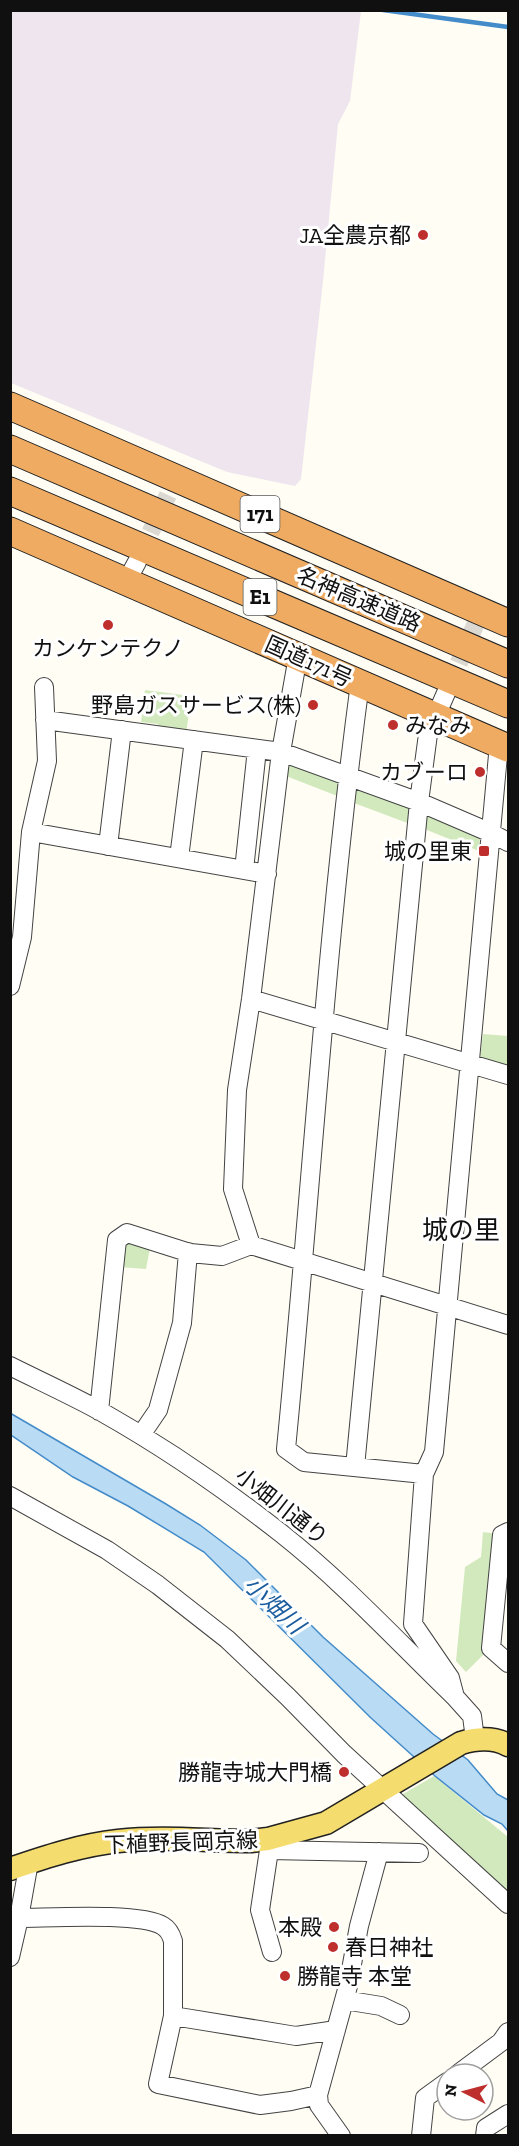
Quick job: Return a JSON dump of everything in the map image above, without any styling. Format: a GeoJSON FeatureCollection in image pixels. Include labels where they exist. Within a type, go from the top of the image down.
{"type":"FeatureCollection","features":[{"type":"Feature","properties":{"kind":"highway","name":"171"},"geometry":{"type":"LineString","coordinates":[[10,406],[172,486],[478,617],[508,623]]}},
{"type":"Feature","properties":{"kind":"highway","name":"名神高速道路"},"geometry":{"type":"LineString","coordinates":[[10,448],[508,664]]}},
{"type":"Feature","properties":{"kind":"highway","name":"名神高速道路"},"geometry":{"type":"LineString","coordinates":[[10,491],[508,704]]}},
{"type":"Feature","properties":{"kind":"highway","name":"国道171号"},"geometry":{"type":"LineString","coordinates":[[10,531],[132,572],[298,656],[360,683],[441,704],[504,746]]}},
{"type":"Feature","properties":{"kind":"main road","name":"下植野長岡京線"},"geometry":{"type":"LineString","coordinates":[[20,1865],[88,1846],[119,1841],[150,1839],[251,1841],[269,1845],[326,1823],[461,1743],[475,1739]]}},
{"type":"Feature","properties":{"kind":"main road"},"geometry":{"type":"LineString","coordinates":[[475,1739],[489,1739],[508,1745]]}},
{"type":"Feature","properties":{"kind":"street"},"geometry":{"type":"LineString","coordinates":[[251,1245],[233,1189],[237,1090],[251,999],[282,752],[298,656]]}},
{"type":"Feature","properties":{"kind":"street"},"geometry":{"type":"LineString","coordinates":[[360,683],[348,776],[324,1020],[305,1262],[286,1449],[304,1462],[424,1474]]}},
{"type":"Feature","properties":{"kind":"street"},"geometry":{"type":"LineString","coordinates":[[10,986],[22,937],[31,832],[47,761],[44,687]]}},
{"type":"Feature","properties":{"kind":"street"},"geometry":{"type":"LineString","coordinates":[[355,1467],[418,802],[428,734],[441,704]]}},
{"type":"Feature","properties":{"kind":"street"},"geometry":{"type":"LineString","coordinates":[[45,720],[282,752],[418,802],[508,842]]}},
{"type":"Feature","properties":{"kind":"street"},"geometry":{"type":"LineString","coordinates":[[108,846],[122,730]]}},
{"type":"Feature","properties":{"kind":"street"},"geometry":{"type":"LineString","coordinates":[[178,858],[194,740]]}},
{"type":"Feature","properties":{"kind":"street"},"geometry":{"type":"LineString","coordinates":[[455,1697],[450,1678],[413,1624],[424,1474],[434,1452],[491,833],[504,746]]}},
{"type":"Feature","properties":{"kind":"street"},"geometry":{"type":"LineString","coordinates":[[244,870],[257,748]]}},
{"type":"Feature","properties":{"kind":"street"},"geometry":{"type":"LineString","coordinates":[[31,832],[267,874]]}},
{"type":"Feature","properties":{"kind":"street"},"geometry":{"type":"LineString","coordinates":[[251,999],[508,1075]]}},
{"type":"Feature","properties":{"kind":"street"},"geometry":{"type":"LineString","coordinates":[[99,1411],[117,1240],[127,1233],[188,1252],[222,1256],[251,1245],[508,1325]]}},
{"type":"Feature","properties":{"kind":"street"},"geometry":{"type":"LineString","coordinates":[[141,1436],[158,1410],[182,1323],[188,1252]]}},
{"type":"Feature","properties":{"kind":"street","name":"小畑川通り"},"geometry":{"type":"LineString","coordinates":[[10,1366],[99,1411],[141,1436],[222,1489],[283,1534],[327,1573],[455,1697],[472,1716],[475,1739]]}},
{"type":"Feature","properties":{"kind":"street"},"geometry":{"type":"LineString","coordinates":[[10,1496],[107,1550],[158,1585],[227,1639],[344,1754],[386,1787],[508,1904]]}},
{"type":"Feature","properties":{"kind":"street"},"geometry":{"type":"LineString","coordinates":[[508,1532],[502,1534],[491,1648],[508,1663]]}},
{"type":"Feature","properties":{"kind":"street"},"geometry":{"type":"LineString","coordinates":[[272,1952],[260,1910],[269,1845],[419,1853]]}},
{"type":"Feature","properties":{"kind":"street"},"geometry":{"type":"LineString","coordinates":[[341,2136],[319,2105],[318,2095],[344,2000],[359,1926],[379,1852]]}},
{"type":"Feature","properties":{"kind":"street"},"geometry":{"type":"LineString","coordinates":[[10,1957],[20,1865]]}},
{"type":"Feature","properties":{"kind":"street"},"geometry":{"type":"LineString","coordinates":[[15,1917],[112,1917],[156,1923],[169,1932],[173,1941],[173,2016],[158,2084],[260,2105],[318,2095]]}},
{"type":"Feature","properties":{"kind":"street"},"geometry":{"type":"LineString","coordinates":[[344,2000],[381,2007],[400,2015]]}},
{"type":"Feature","properties":{"kind":"street"},"geometry":{"type":"LineString","coordinates":[[173,2016],[296,2036],[336,2030]]}},
{"type":"Feature","properties":{"kind":"street"},"geometry":{"type":"LineString","coordinates":[[474,2062],[501,2042],[508,2032]]}},
{"type":"Feature","properties":{"kind":"street"},"geometry":{"type":"LineString","coordinates":[[421,2136],[425,2098],[435,2091]]}},
{"type":"Feature","properties":{"kind":"street"},"geometry":{"type":"LineString","coordinates":[[485,2136],[486,2128],[508,2114]]}},
{"type":"Feature","properties":{"kind":"shaded area"},"geometry":{"type":"Polygon","coordinates":[[[10,11],[361,11],[350,101],[338,124],[301,479],[295,486],[227,472],[11,383],[10,11]]]}},
{"type":"Feature","properties":{"kind":"green space"},"geometry":{"type":"Polygon","coordinates":[[[145,690],[191,696],[186,735],[157,731],[158,724],[141,722],[145,690]]]}},
{"type":"Feature","properties":{"kind":"green space"},"geometry":{"type":"Polygon","coordinates":[[[293,763],[338,780],[341,786],[340,797],[286,776],[287,768],[293,763]]]}},
{"type":"Feature","properties":{"kind":"green space"},"geometry":{"type":"Polygon","coordinates":[[[360,788],[406,805],[412,812],[410,824],[354,803],[355,792],[360,788]]]}},
{"type":"Feature","properties":{"kind":"green space"},"geometry":{"type":"Polygon","coordinates":[[[428,813],[480,837],[479,851],[422,828],[423,819],[428,813]]]}},
{"type":"Feature","properties":{"kind":"green space"},"geometry":{"type":"Polygon","coordinates":[[[483,1034],[508,1036],[508,1071],[480,1058],[483,1034]]]}},
{"type":"Feature","properties":{"kind":"green space"},"geometry":{"type":"Polygon","coordinates":[[[129,1242],[150,1248],[146,1269],[119,1267],[121,1249],[129,1242]]]}},
{"type":"Feature","properties":{"kind":"green space"},"geometry":{"type":"Polygon","coordinates":[[[483,1532],[498,1534],[487,1651],[466,1672],[456,1661],[465,1567],[481,1557],[483,1532]]]}},
{"type":"Feature","properties":{"kind":"green space"},"geometry":{"type":"Polygon","coordinates":[[[434,1776],[508,1837],[508,1898],[398,1797],[434,1776]]]}},
{"type":"Feature","properties":{"kind":"water","name":"小畑川"},"geometry":{"type":"Polygon","coordinates":[[[10,1413],[200,1525],[246,1560],[323,1637],[433,1734],[468,1760],[497,1794],[508,1800],[508,1831],[502,1824],[484,1815],[435,1776],[371,1718],[204,1552],[128,1506],[73,1477],[11,1435],[10,1413]]]}},
{"type":"Feature","properties":{"kind":"waterway"},"geometry":{"type":"LineString","coordinates":[[383,10],[508,27]]}},
{"type":"Feature","properties":{"kind":"tunnel"},"geometry":{"type":"LineString","coordinates":[[139,557],[168,495]]}},
{"type":"Feature","properties":{"kind":"tunnel"},"geometry":{"type":"LineString","coordinates":[[448,688],[476,623]]}},
{"type":"Feature","properties":{"kind":"place","name":"JA全農京都"},"geometry":{"type":"Point","coordinates":[423,235]}},
{"type":"Feature","properties":{"kind":"place","name":"カンケンテクノ"},"geometry":{"type":"Point","coordinates":[108,625]}},
{"type":"Feature","properties":{"kind":"place","name":"野島ガスサービス(株)"},"geometry":{"type":"Point","coordinates":[313,705]}},
{"type":"Feature","properties":{"kind":"place","name":"みなみ"},"geometry":{"type":"Point","coordinates":[393,725]}},
{"type":"Feature","properties":{"kind":"place","name":"カブーロ"},"geometry":{"type":"Point","coordinates":[480,772]}},
{"type":"Feature","properties":{"kind":"place","name":"城の里東"},"geometry":{"type":"Point","coordinates":[484,851]}},
{"type":"Feature","properties":{"kind":"place","name":"勝龍寺城大門橋"},"geometry":{"type":"Point","coordinates":[344,1772]}},
{"type":"Feature","properties":{"kind":"place","name":"本殿"},"geometry":{"type":"Point","coordinates":[334,1927]}},
{"type":"Feature","properties":{"kind":"place","name":"春日神社"},"geometry":{"type":"Point","coordinates":[333,1947]}},
{"type":"Feature","properties":{"kind":"place","name":"勝龍寺 本堂"},"geometry":{"type":"Point","coordinates":[285,1976]}},
{"type":"Feature","properties":{"kind":"district","name":"城の里"},"geometry":{"type":"Point","coordinates":[461,1230]}}]}
